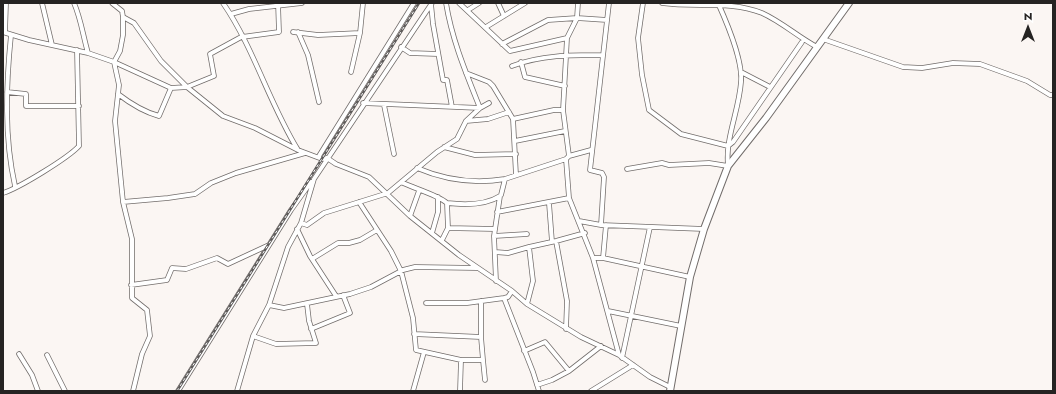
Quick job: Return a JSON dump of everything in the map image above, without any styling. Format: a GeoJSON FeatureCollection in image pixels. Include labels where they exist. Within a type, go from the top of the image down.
{"type":"FeatureCollection","features":[{"type":"Feature","properties":{"kind":"street"},"geometry":{"type":"LineString","coordinates":[[6,3],[4,32],[11,35],[88,53],[104,60],[114,62],[171,88],[187,87],[214,76],[210,54],[243,36],[279,32],[278,4]]}},
{"type":"Feature","properties":{"kind":"street"},"geometry":{"type":"LineString","coordinates":[[42,3],[52,45]]}},
{"type":"Feature","properties":{"kind":"street"},"geometry":{"type":"LineString","coordinates":[[74,3],[80,16],[82,33],[88,53]]}},
{"type":"Feature","properties":{"kind":"street"},"geometry":{"type":"LineString","coordinates":[[112,3],[122,11],[123,17],[123,35],[120,51],[114,62],[119,85],[115,121],[123,202],[132,239],[132,298],[147,310],[150,336],[142,354],[134,391]]}},
{"type":"Feature","properties":{"kind":"street"},"geometry":{"type":"LineString","coordinates":[[223,3],[243,36],[283,124],[298,150]]}},
{"type":"Feature","properties":{"kind":"street"},"geometry":{"type":"LineString","coordinates":[[231,14],[278,4],[302,3]]}},
{"type":"Feature","properties":{"kind":"street"},"geometry":{"type":"LineString","coordinates":[[351,72],[360,33],[363,3]]}},
{"type":"Feature","properties":{"kind":"street"},"geometry":{"type":"LineString","coordinates":[[318,156],[414,3]]}},
{"type":"Feature","properties":{"kind":"street"},"geometry":{"type":"LineString","coordinates":[[446,3],[450,28],[480,108]]}},
{"type":"Feature","properties":{"kind":"street"},"geometry":{"type":"LineString","coordinates":[[459,3],[510,51],[567,38]]}},
{"type":"Feature","properties":{"kind":"street"},"geometry":{"type":"LineString","coordinates":[[468,10],[479,3]]}},
{"type":"Feature","properties":{"kind":"street"},"geometry":{"type":"LineString","coordinates":[[498,3],[504,16]]}},
{"type":"Feature","properties":{"kind":"street"},"geometry":{"type":"LineString","coordinates":[[486,27],[525,3]]}},
{"type":"Feature","properties":{"kind":"street"},"geometry":{"type":"LineString","coordinates":[[578,3],[578,18],[567,38],[563,110],[568,157],[570,198],[593,258],[620,356]]}},
{"type":"Feature","properties":{"kind":"street"},"geometry":{"type":"LineString","coordinates":[[603,258],[604,177],[602,173],[590,170],[602,54],[610,3]]}},
{"type":"Feature","properties":{"kind":"street"},"geometry":{"type":"LineString","coordinates":[[643,3],[638,38],[642,75],[649,110],[681,134],[728,146],[734,142],[802,42]]}},
{"type":"Feature","properties":{"kind":"street"},"geometry":{"type":"LineString","coordinates":[[662,3],[679,6],[698,3],[718,4],[735,6],[761,13],[776,19],[803,39],[817,47]]}},
{"type":"Feature","properties":{"kind":"street"},"geometry":{"type":"LineString","coordinates":[[123,17],[134,23],[161,61],[187,87],[223,116],[255,128],[298,150],[327,158],[336,164],[369,177],[388,193],[410,216],[478,268],[512,291],[527,304],[566,329],[620,356],[670,389],[690,278],[704,229],[728,166],[849,3]]}},
{"type":"Feature","properties":{"kind":"street"},"geometry":{"type":"LineString","coordinates":[[178,391],[270,244],[363,103],[432,4]]}},
{"type":"Feature","properties":{"kind":"street"},"geometry":{"type":"LineString","coordinates":[[432,4],[438,54],[443,80],[447,80],[452,107]]}},
{"type":"Feature","properties":{"kind":"street"},"geometry":{"type":"LineString","coordinates":[[718,4],[732,37],[741,72],[738,104],[728,146],[728,166]]}},
{"type":"Feature","properties":{"kind":"street"},"geometry":{"type":"LineString","coordinates":[[502,44],[548,20],[578,18],[607,20]]}},
{"type":"Feature","properties":{"kind":"street"},"geometry":{"type":"LineString","coordinates":[[319,102],[308,55],[296,32],[318,35],[360,33]]}},
{"type":"Feature","properties":{"kind":"street"},"geometry":{"type":"LineString","coordinates":[[11,35],[7,92],[10,160],[16,186]]}},
{"type":"Feature","properties":{"kind":"street"},"geometry":{"type":"LineString","coordinates":[[823,39],[903,67],[922,68],[953,63],[980,64],[1027,81],[1050,95],[1053,95]]}},
{"type":"Feature","properties":{"kind":"street"},"geometry":{"type":"LineString","coordinates":[[402,47],[410,53],[438,54]]}},
{"type":"Feature","properties":{"kind":"street"},"geometry":{"type":"LineString","coordinates":[[3,193],[51,167],[66,155],[76,150],[79,143],[77,50]]}},
{"type":"Feature","properties":{"kind":"street"},"geometry":{"type":"LineString","coordinates":[[512,66],[521,62],[566,54],[602,54]]}},
{"type":"Feature","properties":{"kind":"street"},"geometry":{"type":"LineString","coordinates":[[521,62],[524,77],[565,86]]}},
{"type":"Feature","properties":{"kind":"street"},"geometry":{"type":"LineString","coordinates":[[741,72],[770,87]]}},
{"type":"Feature","properties":{"kind":"street"},"geometry":{"type":"LineString","coordinates":[[466,73],[489,82],[513,119],[516,175]]}},
{"type":"Feature","properties":{"kind":"street"},"geometry":{"type":"LineString","coordinates":[[118,94],[149,114],[159,116],[171,88]]}},
{"type":"Feature","properties":{"kind":"street"},"geometry":{"type":"LineString","coordinates":[[7,92],[26,94],[26,106],[79,106]]}},
{"type":"Feature","properties":{"kind":"street"},"geometry":{"type":"LineString","coordinates":[[363,103],[480,108]]}},
{"type":"Feature","properties":{"kind":"street"},"geometry":{"type":"LineString","coordinates":[[301,223],[307,225],[324,213],[388,193],[417,168],[457,139],[466,122],[480,108],[489,103]]}},
{"type":"Feature","properties":{"kind":"street"},"geometry":{"type":"LineString","coordinates":[[384,105],[394,154]]}},
{"type":"Feature","properties":{"kind":"street"},"geometry":{"type":"LineString","coordinates":[[513,119],[554,110],[563,110]]}},
{"type":"Feature","properties":{"kind":"street"},"geometry":{"type":"LineString","coordinates":[[466,122],[488,119],[509,112]]}},
{"type":"Feature","properties":{"kind":"street"},"geometry":{"type":"LineString","coordinates":[[515,141],[565,131]]}},
{"type":"Feature","properties":{"kind":"street"},"geometry":{"type":"LineString","coordinates":[[444,147],[475,155],[516,154]]}},
{"type":"Feature","properties":{"kind":"street"},"geometry":{"type":"LineString","coordinates":[[417,168],[449,179],[479,181],[505,179],[591,150]]}},
{"type":"Feature","properties":{"kind":"street"},"geometry":{"type":"LineString","coordinates":[[123,202],[194,194],[211,183],[236,173],[306,152]]}},
{"type":"Feature","properties":{"kind":"street"},"geometry":{"type":"LineString","coordinates":[[627,169],[662,163],[669,165],[709,163],[728,166]]}},
{"type":"Feature","properties":{"kind":"street"},"geometry":{"type":"LineString","coordinates":[[237,391],[253,336],[269,305],[288,247],[301,223],[316,175]]}},
{"type":"Feature","properties":{"kind":"street"},"geometry":{"type":"LineString","coordinates":[[496,281],[494,236],[497,212],[505,179]]}},
{"type":"Feature","properties":{"kind":"street"},"geometry":{"type":"LineString","coordinates":[[401,182],[419,191],[438,197],[447,203],[485,202],[501,196]]}},
{"type":"Feature","properties":{"kind":"street"},"geometry":{"type":"LineString","coordinates":[[410,216],[419,191]]}},
{"type":"Feature","properties":{"kind":"street"},"geometry":{"type":"LineString","coordinates":[[432,233],[438,212],[438,197]]}},
{"type":"Feature","properties":{"kind":"street"},"geometry":{"type":"LineString","coordinates":[[497,212],[570,198]]}},
{"type":"Feature","properties":{"kind":"street"},"geometry":{"type":"LineString","coordinates":[[359,202],[401,271],[413,318],[416,350],[461,360],[483,360]]}},
{"type":"Feature","properties":{"kind":"street"},"geometry":{"type":"LineString","coordinates":[[442,240],[448,228],[447,203]]}},
{"type":"Feature","properties":{"kind":"street"},"geometry":{"type":"LineString","coordinates":[[549,203],[554,242],[568,302],[566,329]]}},
{"type":"Feature","properties":{"kind":"street"},"geometry":{"type":"LineString","coordinates":[[579,221],[604,225],[704,229]]}},
{"type":"Feature","properties":{"kind":"street"},"geometry":{"type":"LineString","coordinates":[[620,356],[632,316],[650,227]]}},
{"type":"Feature","properties":{"kind":"street"},"geometry":{"type":"LineString","coordinates":[[448,228],[495,230]]}},
{"type":"Feature","properties":{"kind":"street"},"geometry":{"type":"LineString","coordinates":[[297,230],[312,259],[336,296]]}},
{"type":"Feature","properties":{"kind":"street"},"geometry":{"type":"LineString","coordinates":[[312,259],[338,243],[349,243],[360,240],[377,230]]}},
{"type":"Feature","properties":{"kind":"street"},"geometry":{"type":"LineString","coordinates":[[495,252],[508,253],[584,233]]}},
{"type":"Feature","properties":{"kind":"street"},"geometry":{"type":"LineString","coordinates":[[494,236],[527,234]]}},
{"type":"Feature","properties":{"kind":"street"},"geometry":{"type":"LineString","coordinates":[[131,285],[167,280],[172,268],[186,269],[217,258],[228,264],[270,244]]}},
{"type":"Feature","properties":{"kind":"street"},"geometry":{"type":"LineString","coordinates":[[527,304],[533,281],[529,247]]}},
{"type":"Feature","properties":{"kind":"street"},"geometry":{"type":"LineString","coordinates":[[593,258],[603,258],[690,278]]}},
{"type":"Feature","properties":{"kind":"street"},"geometry":{"type":"LineString","coordinates":[[269,305],[284,308],[350,294],[371,287],[401,271],[415,267],[478,268]]}},
{"type":"Feature","properties":{"kind":"street"},"geometry":{"type":"LineString","coordinates":[[426,303],[481,301],[504,298],[508,297],[512,291]]}},
{"type":"Feature","properties":{"kind":"street"},"geometry":{"type":"LineString","coordinates":[[311,329],[350,313],[342,295]]}},
{"type":"Feature","properties":{"kind":"street"},"geometry":{"type":"LineString","coordinates":[[504,298],[539,391]]}},
{"type":"Feature","properties":{"kind":"street"},"geometry":{"type":"LineString","coordinates":[[481,301],[481,337],[485,380]]}},
{"type":"Feature","properties":{"kind":"street"},"geometry":{"type":"LineString","coordinates":[[253,336],[276,344],[316,343],[311,329],[307,304]]}},
{"type":"Feature","properties":{"kind":"street"},"geometry":{"type":"LineString","coordinates":[[608,311],[681,326]]}},
{"type":"Feature","properties":{"kind":"street"},"geometry":{"type":"LineString","coordinates":[[414,334],[481,337]]}},
{"type":"Feature","properties":{"kind":"street"},"geometry":{"type":"LineString","coordinates":[[524,351],[545,342],[569,371]]}},
{"type":"Feature","properties":{"kind":"street"},"geometry":{"type":"LineString","coordinates":[[537,385],[552,380],[569,371],[601,346]]}},
{"type":"Feature","properties":{"kind":"street"},"geometry":{"type":"LineString","coordinates":[[413,391],[424,352]]}},
{"type":"Feature","properties":{"kind":"street"},"geometry":{"type":"LineString","coordinates":[[19,354],[32,375],[38,391]]}},
{"type":"Feature","properties":{"kind":"street"},"geometry":{"type":"LineString","coordinates":[[47,354],[65,391]]}},
{"type":"Feature","properties":{"kind":"street"},"geometry":{"type":"LineString","coordinates":[[460,391],[461,360]]}},
{"type":"Feature","properties":{"kind":"street"},"geometry":{"type":"LineString","coordinates":[[591,391],[633,365]]}},
{"type":"Feature","properties":{"kind":"railway"},"geometry":{"type":"LineString","coordinates":[[177,391],[419,3]]}}]}
